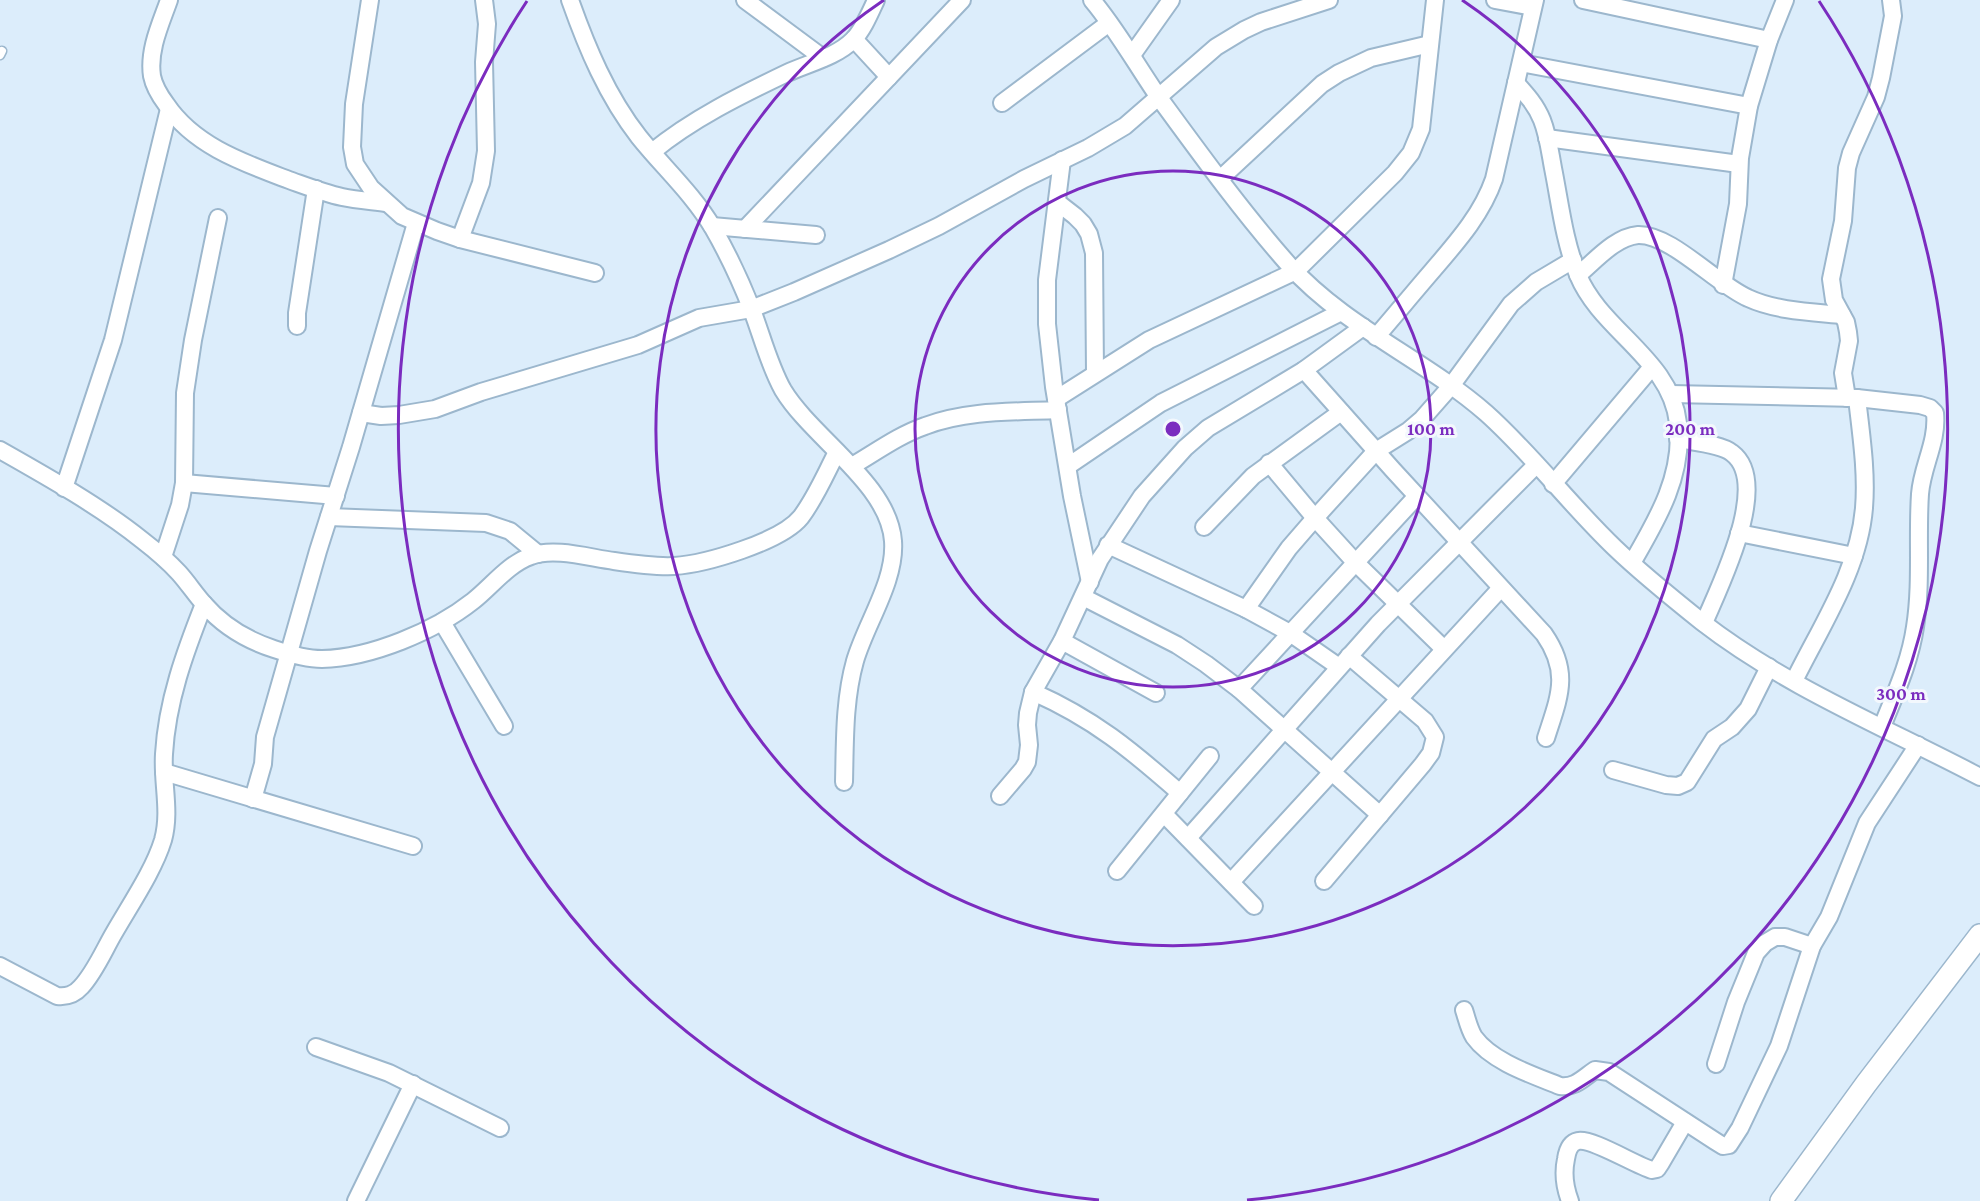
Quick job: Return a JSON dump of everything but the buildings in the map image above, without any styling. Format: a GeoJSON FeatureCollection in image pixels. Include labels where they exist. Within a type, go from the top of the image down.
{"type":"FeatureCollection","features":[{"type":"Feature","properties":{"kind":"street"},"geometry":{"type":"LineString","coordinates":[[169,0],[152,55],[152,76],[158,92],[185,127],[205,143],[234,158],[316,189],[340,197],[387,203]]}},
{"type":"Feature","properties":{"kind":"street"},"geometry":{"type":"LineString","coordinates":[[370,0],[354,104],[351,147],[356,164],[364,178],[402,216],[416,223],[460,239],[595,273]]}},
{"type":"Feature","properties":{"kind":"street"},"geometry":{"type":"LineString","coordinates":[[460,239],[479,189],[486,151],[484,84],[487,24],[484,0]]}},
{"type":"Feature","properties":{"kind":"street"},"geometry":{"type":"LineString","coordinates":[[570,0],[585,43],[603,81],[632,127],[712,226],[751,309],[773,369],[783,389],[812,426],[852,466],[882,505],[890,520],[893,558],[850,680],[844,782]]}},
{"type":"Feature","properties":{"kind":"street"},"geometry":{"type":"LineString","coordinates":[[745,0],[823,58]]}},
{"type":"Feature","properties":{"kind":"street"},"geometry":{"type":"LineString","coordinates":[[652,152],[668,138],[704,116],[845,47],[854,39],[876,0]]}},
{"type":"Feature","properties":{"kind":"street"},"geometry":{"type":"LineString","coordinates":[[745,228],[962,0]]}},
{"type":"Feature","properties":{"kind":"street"},"geometry":{"type":"LineString","coordinates":[[1092,0],[1159,97],[1220,179],[1296,272],[1341,312],[1451,386],[1486,414],[1615,548],[1704,623],[1794,681],[1980,777]]}},
{"type":"Feature","properties":{"kind":"street"},"geometry":{"type":"LineString","coordinates":[[1132,55],[1171,0]]}},
{"type":"Feature","properties":{"kind":"street"},"geometry":{"type":"LineString","coordinates":[[361,413],[381,416],[435,409],[481,392],[638,345],[699,318],[751,309],[889,250],[1088,148],[1125,126],[1216,47],[1261,22],[1329,0]]}},
{"type":"Feature","properties":{"kind":"street"},"geometry":{"type":"LineString","coordinates":[[852,466],[903,436],[940,421],[966,415],[1057,404],[1095,373],[1158,335],[1296,272],[1395,174],[1411,153],[1425,112],[1436,0]]}},
{"type":"Feature","properties":{"kind":"street"},"geometry":{"type":"LineString","coordinates":[[1000,796],[1027,762],[1028,713],[1033,692],[1062,641],[1108,545],[1142,496],[1185,448],[1208,428],[1370,332],[1460,239],[1481,209],[1494,179],[1534,4],[1496,0]]}},
{"type":"Feature","properties":{"kind":"street"},"geometry":{"type":"LineString","coordinates":[[1723,285],[1738,204],[1739,164],[1749,106],[1769,40],[1785,0]]}},
{"type":"Feature","properties":{"kind":"street"},"geometry":{"type":"LineString","coordinates":[[1794,681],[1854,556],[1864,508],[1862,446],[1852,398],[1843,373],[1849,341],[1846,322],[1834,300],[1831,279],[1843,222],[1847,168],[1851,153],[1876,97],[1881,78],[1893,16],[1891,0]]}},
{"type":"Feature","properties":{"kind":"street"},"geometry":{"type":"LineString","coordinates":[[1592,1],[1769,40]]}},
{"type":"Feature","properties":{"kind":"street"},"geometry":{"type":"LineString","coordinates":[[1002,103],[1109,23]]}},
{"type":"Feature","properties":{"kind":"street"},"geometry":{"type":"LineString","coordinates":[[854,39],[889,77]]}},
{"type":"Feature","properties":{"kind":"street"},"geometry":{"type":"LineString","coordinates":[[1220,179],[1322,84],[1339,73],[1371,58],[1430,44]]}},
{"type":"Feature","properties":{"kind":"street"},"geometry":{"type":"LineString","coordinates":[[1521,63],[1749,106]]}},
{"type":"Feature","properties":{"kind":"street"},"geometry":{"type":"LineString","coordinates":[[1516,83],[1537,109],[1547,138],[1561,209],[1576,267],[1588,293],[1607,318],[1665,382],[1671,394],[1678,424],[1674,473],[1661,510],[1632,562]]}},
{"type":"Feature","properties":{"kind":"street"},"geometry":{"type":"LineString","coordinates":[[63,488],[113,340],[170,109]]}},
{"type":"Feature","properties":{"kind":"street"},"geometry":{"type":"LineString","coordinates":[[1547,138],[1739,164]]}},
{"type":"Feature","properties":{"kind":"street"},"geometry":{"type":"LineString","coordinates":[[1062,160],[1047,280],[1047,324],[1086,590]]}},
{"type":"Feature","properties":{"kind":"street"},"geometry":{"type":"LineString","coordinates":[[297,326],[316,189]]}},
{"type":"Feature","properties":{"kind":"street"},"geometry":{"type":"LineString","coordinates":[[1057,202],[1083,224],[1089,234],[1094,253],[1095,373]]}},
{"type":"Feature","properties":{"kind":"street"},"geometry":{"type":"LineString","coordinates":[[163,557],[180,505],[184,483],[185,393],[218,218]]}},
{"type":"Feature","properties":{"kind":"street"},"geometry":{"type":"LineString","coordinates":[[254,799],[264,764],[265,737],[416,223]]}},
{"type":"Feature","properties":{"kind":"street"},"geometry":{"type":"LineString","coordinates":[[712,226],[816,235]]}},
{"type":"Feature","properties":{"kind":"street"},"geometry":{"type":"LineString","coordinates":[[1246,609],[1289,548],[1315,518],[1376,452],[1422,419],[1451,386],[1516,299],[1536,282],[1576,267],[1617,243],[1637,235],[1647,236],[1668,245],[1723,285],[1749,299],[1780,308],[1842,315]]}},
{"type":"Feature","properties":{"kind":"street"},"geometry":{"type":"LineString","coordinates":[[1068,466],[1161,403],[1341,312]]}},
{"type":"Feature","properties":{"kind":"street"},"geometry":{"type":"LineString","coordinates":[[1553,484],[1652,367]]}},
{"type":"Feature","properties":{"kind":"street"},"geometry":{"type":"LineString","coordinates":[[1304,370],[1376,452],[1544,634],[1558,657],[1561,669],[1560,691],[1546,738]]}},
{"type":"Feature","properties":{"kind":"street"},"geometry":{"type":"LineString","coordinates":[[1671,394],[1852,398],[1920,405],[1930,408],[1935,413],[1935,437],[1920,494],[1919,596],[1915,628],[1904,670],[1882,727]]}},
{"type":"Feature","properties":{"kind":"street"},"geometry":{"type":"LineString","coordinates":[[1204,526],[1230,498],[1269,463],[1341,412]]}},
{"type":"Feature","properties":{"kind":"street"},"geometry":{"type":"LineString","coordinates":[[1678,439],[1725,449],[1733,453],[1740,460],[1748,483],[1746,507],[1739,533],[1704,623]]}},
{"type":"Feature","properties":{"kind":"street"},"geometry":{"type":"LineString","coordinates":[[0,450],[140,538],[180,574],[219,620],[236,632],[272,649],[321,659],[371,651],[408,638],[442,622],[476,599],[520,561],[538,554],[559,553],[634,564],[676,566],[714,558],[759,543],[790,527],[801,517],[837,452]]}},
{"type":"Feature","properties":{"kind":"street"},"geometry":{"type":"LineString","coordinates":[[1269,463],[1355,562],[1444,649]]}},
{"type":"Feature","properties":{"kind":"street"},"geometry":{"type":"LineString","coordinates":[[1188,838],[1398,603],[1536,465]]}},
{"type":"Feature","properties":{"kind":"street"},"geometry":{"type":"LineString","coordinates":[[184,483],[336,496]]}},
{"type":"Feature","properties":{"kind":"street"},"geometry":{"type":"LineString","coordinates":[[1239,689],[1417,496]]}},
{"type":"Feature","properties":{"kind":"street"},"geometry":{"type":"LineString","coordinates":[[329,517],[486,524],[510,531],[538,554]]}},
{"type":"Feature","properties":{"kind":"street"},"geometry":{"type":"LineString","coordinates":[[1739,533],[1854,556]]}},
{"type":"Feature","properties":{"kind":"street"},"geometry":{"type":"LineString","coordinates":[[1108,545],[1246,609],[1344,662],[1425,721],[1435,737],[1431,753],[1324,881]]}},
{"type":"Feature","properties":{"kind":"street"},"geometry":{"type":"LineString","coordinates":[[1231,882],[1501,588]]}},
{"type":"Feature","properties":{"kind":"street"},"geometry":{"type":"LineString","coordinates":[[1086,590],[1177,645],[1239,689],[1380,815]]}},
{"type":"Feature","properties":{"kind":"street"},"geometry":{"type":"LineString","coordinates":[[0,966],[57,996],[65,997],[74,994],[90,976],[159,851],[167,823],[168,808],[164,772],[167,728],[189,642],[204,604]]}},
{"type":"Feature","properties":{"kind":"street"},"geometry":{"type":"LineString","coordinates":[[442,622],[504,726]]}},
{"type":"Feature","properties":{"kind":"street"},"geometry":{"type":"LineString","coordinates":[[1062,641],[1156,693]]}},
{"type":"Feature","properties":{"kind":"street"},"geometry":{"type":"LineString","coordinates":[[1613,770],[1666,785],[1678,786],[1687,782],[1714,738],[1732,727],[1748,710],[1769,667]]}},
{"type":"Feature","properties":{"kind":"street"},"geometry":{"type":"LineString","coordinates":[[1033,692],[1103,729],[1180,794]]}},
{"type":"Feature","properties":{"kind":"street"},"geometry":{"type":"LineString","coordinates":[[1464,1010],[1474,1036],[1490,1053],[1500,1059],[1567,1087],[1575,1085],[1595,1070],[1609,1072],[1723,1146],[1729,1145],[1785,1033],[1812,946],[1828,916],[1867,824],[1918,745]]}},
{"type":"Feature","properties":{"kind":"street"},"geometry":{"type":"LineString","coordinates":[[1117,871],[1210,756]]}},
{"type":"Feature","properties":{"kind":"street"},"geometry":{"type":"LineString","coordinates":[[164,772],[413,846]]}},
{"type":"Feature","properties":{"kind":"street"},"geometry":{"type":"LineString","coordinates":[[1164,814],[1254,906]]}},
{"type":"Feature","properties":{"kind":"street"},"geometry":{"type":"LineString","coordinates":[[1780,1201],[1859,1092],[1980,935]]}},
{"type":"Feature","properties":{"kind":"street"},"geometry":{"type":"LineString","coordinates":[[1716,1064],[1755,953],[1765,943],[1775,938],[1785,937],[1812,946]]}},
{"type":"Feature","properties":{"kind":"street"},"geometry":{"type":"LineString","coordinates":[[316,1047],[390,1073],[500,1128]]}},
{"type":"Feature","properties":{"kind":"street"},"geometry":{"type":"LineString","coordinates":[[356,1201],[413,1084]]}},
{"type":"Feature","properties":{"kind":"street"},"geometry":{"type":"LineString","coordinates":[[1570,1201],[1565,1182],[1565,1162],[1572,1144],[1578,1141],[1592,1143],[1652,1170],[1657,1169],[1685,1122]]}}]}
